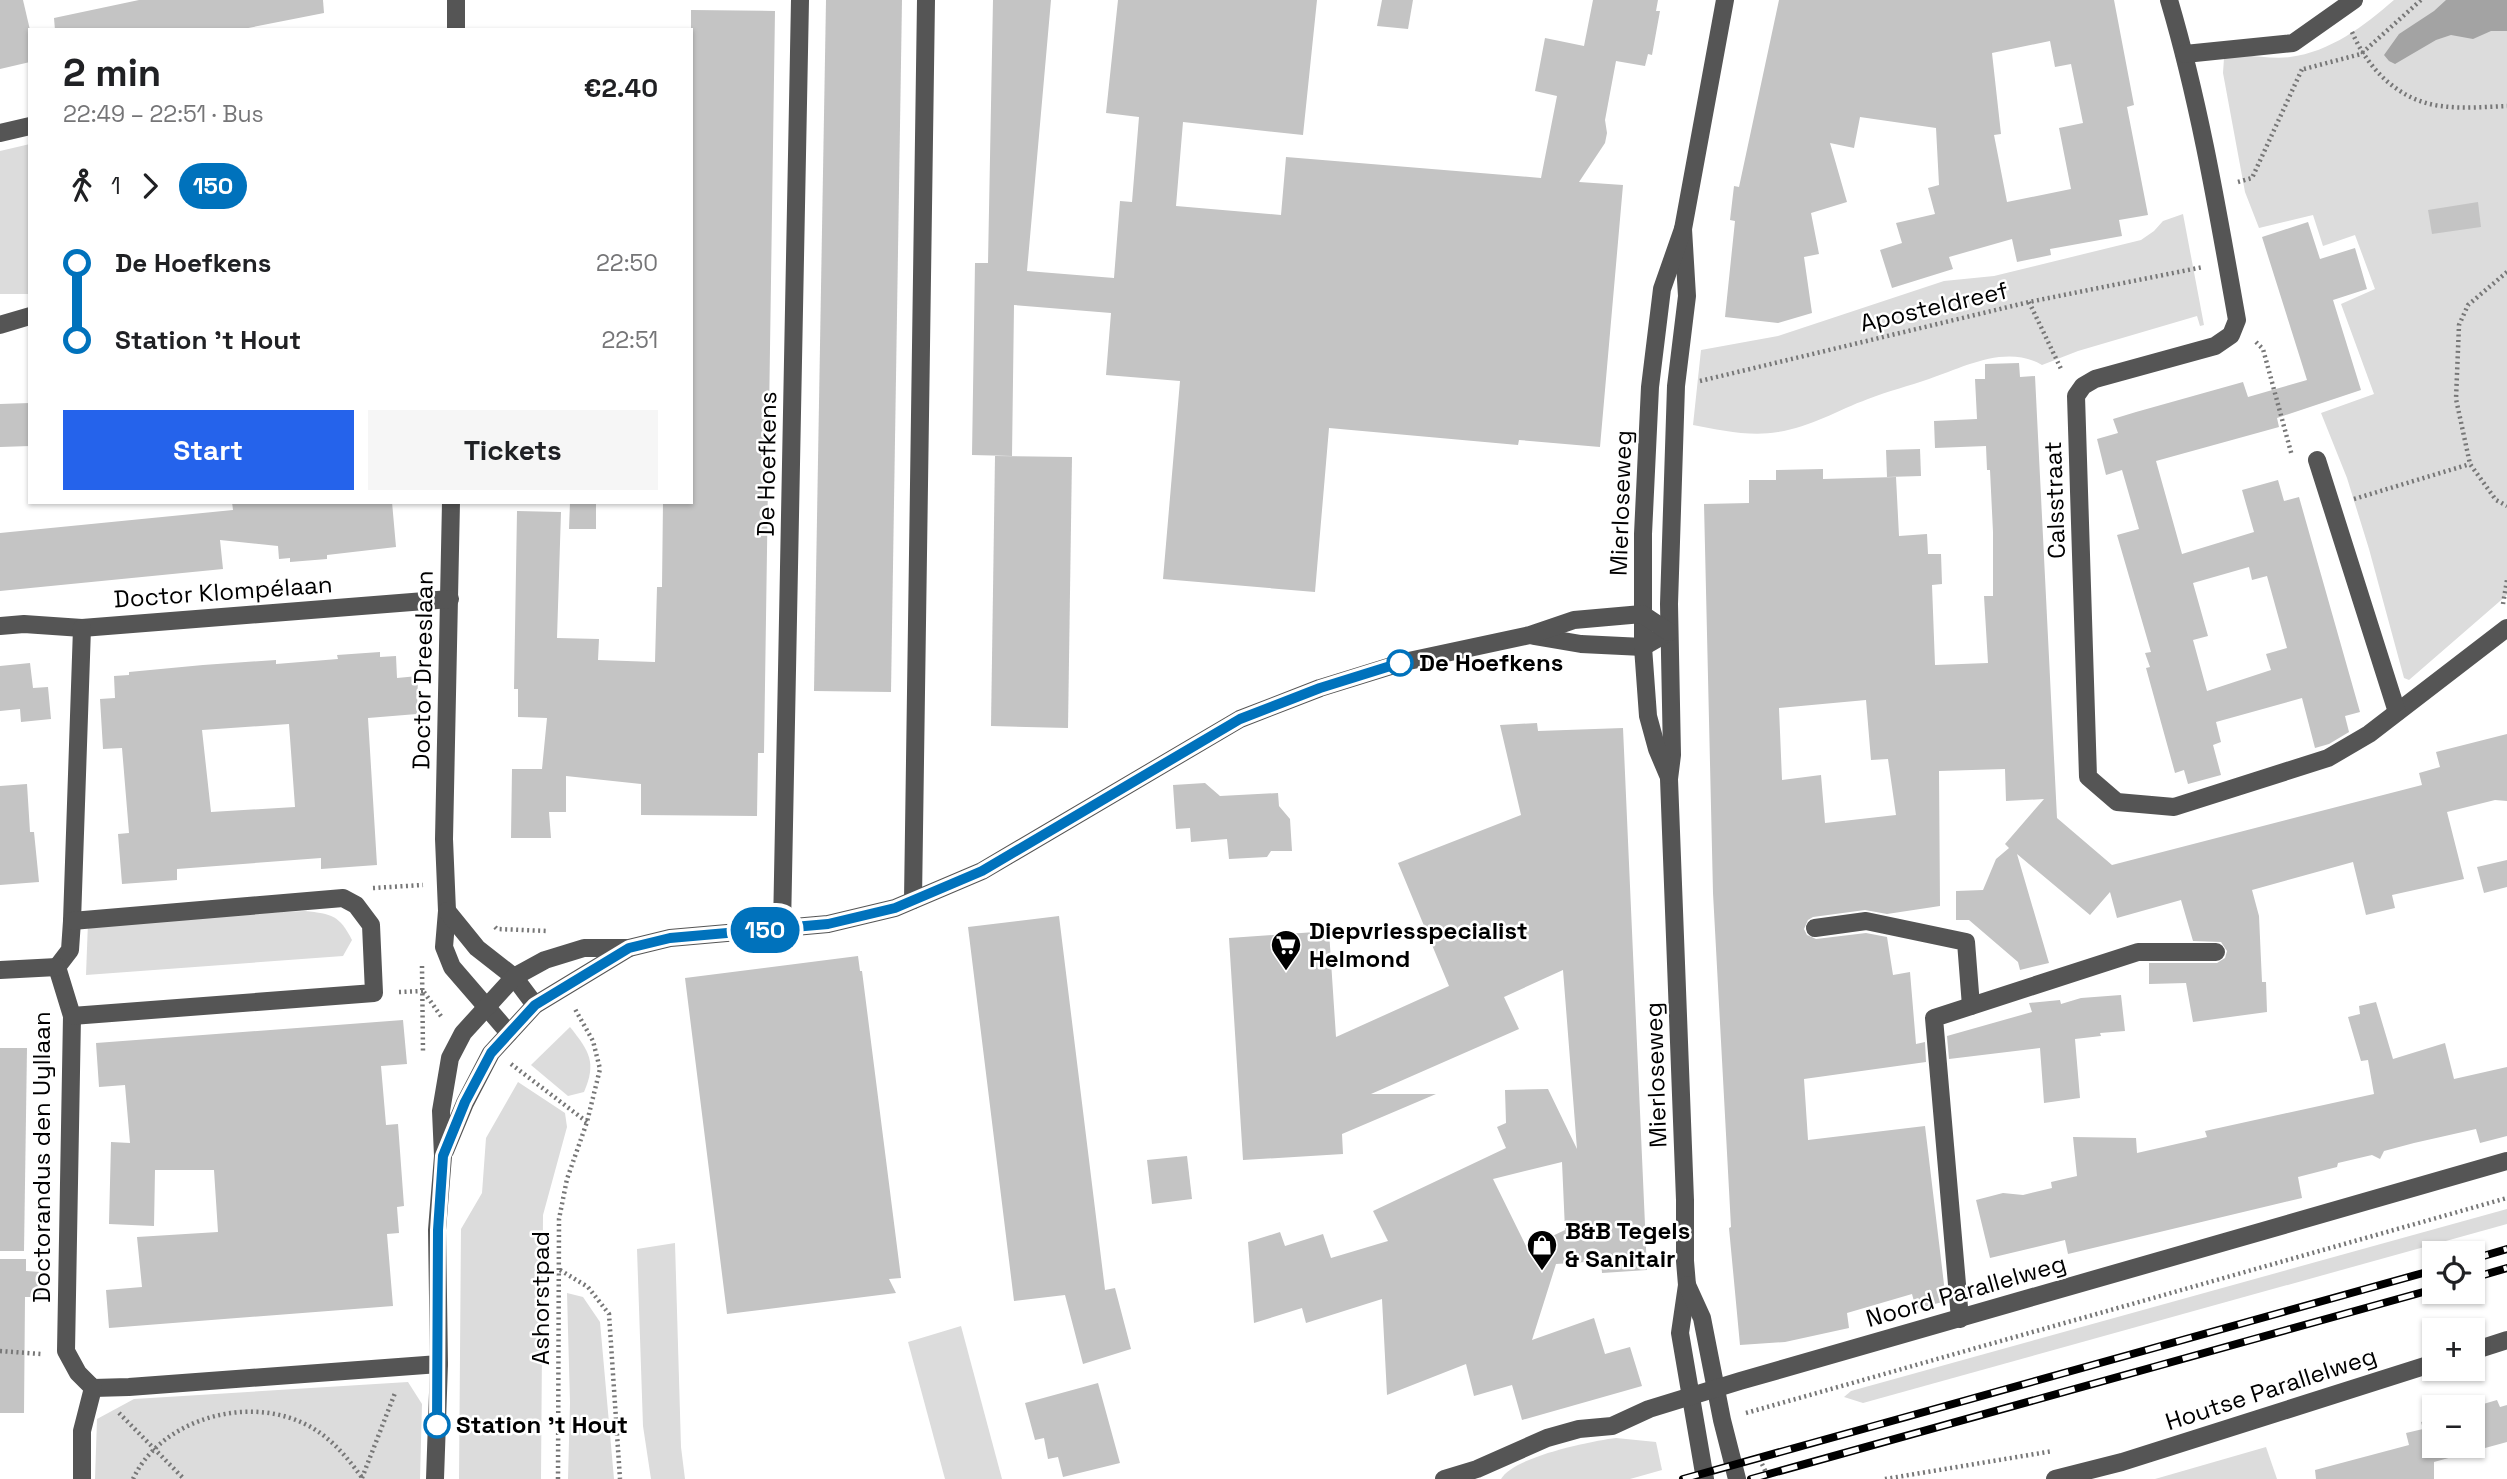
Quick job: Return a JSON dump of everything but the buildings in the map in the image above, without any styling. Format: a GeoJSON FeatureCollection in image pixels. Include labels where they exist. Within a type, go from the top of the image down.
{"type":"FeatureCollection","features":[{"type":"Feature","properties":{"kind":"street"},"geometry":{"type":"LineString","coordinates":[[456,0],[456,28]]}},
{"type":"Feature","properties":{"kind":"street","name":"De Hoefkens"},"geometry":{"type":"LineString","coordinates":[[782,928],[800,0]]}},
{"type":"Feature","properties":{"kind":"street"},"geometry":{"type":"LineString","coordinates":[[913,900],[926,0]]}},
{"type":"Feature","properties":{"kind":"street","name":"Mierloseweg"},"geometry":{"type":"LineString","coordinates":[[1670,779],[1657,749],[1648,716],[1643,647],[1643,534],[1650,387],[1662,289],[1683,229],[1726,0]]}},
{"type":"Feature","properties":{"kind":"street"},"geometry":{"type":"LineString","coordinates":[[2076,396],[2083,386],[2095,379],[2216,346],[2231,335],[2237,320],[2185,54],[2169,0]]}},
{"type":"Feature","properties":{"kind":"street"},"geometry":{"type":"LineString","coordinates":[[2185,54],[2293,43],[2348,5]]}},
{"type":"Feature","properties":{"kind":"street"},"geometry":{"type":"LineString","coordinates":[[0,133],[28,126]]}},
{"type":"Feature","properties":{"kind":"street","name":"Mierloseweg"},"geometry":{"type":"LineString","coordinates":[[1683,229],[1687,296],[1676,386],[1669,632],[1672,755],[1670,779],[1687,1285],[1680,1333],[1705,1479]]}},
{"type":"Feature","properties":{"kind":"street"},"geometry":{"type":"LineString","coordinates":[[0,325],[28,317]]}},
{"type":"Feature","properties":{"kind":"street","name":"Calsstraat"},"geometry":{"type":"LineString","coordinates":[[2076,396],[2088,777],[2117,802],[2174,807],[2328,758],[2369,734],[2507,628]]}},
{"type":"Feature","properties":{"kind":"street"},"geometry":{"type":"LineString","coordinates":[[2317,460],[2397,712]]}},
{"type":"Feature","properties":{"kind":"street","name":"Doctor Dreeslaan"},"geometry":{"type":"LineString","coordinates":[[451,504],[444,839],[447,911],[444,947],[452,967],[509,1033]]}},
{"type":"Feature","properties":{"kind":"street","name":"Doctor Klompélaan"},"geometry":{"type":"LineString","coordinates":[[0,626],[24,624],[82,628],[450,599]]}},
{"type":"Feature","properties":{"kind":"street"},"geometry":{"type":"LineString","coordinates":[[435,1479],[439,1364],[438,1230],[443,1156],[441,1111],[450,1058],[469,1024],[513,977],[545,960],[584,948],[629,948],[670,938],[828,924],[895,908],[982,871],[1240,719],[1320,688],[1404,662],[1530,635],[1574,620],[1642,614],[1669,632],[1643,647],[1581,645],[1530,635]]}},
{"type":"Feature","properties":{"kind":"street"},"geometry":{"type":"LineString","coordinates":[[0,970],[57,967],[70,950],[82,628]]}},
{"type":"Feature","properties":{"kind":"street"},"geometry":{"type":"LineString","coordinates":[[72,921],[343,898],[356,905],[371,925],[374,993],[72,1016]]}},
{"type":"Feature","properties":{"kind":"street"},"geometry":{"type":"LineString","coordinates":[[447,911],[477,948],[513,977],[535,1005]]}},
{"type":"Feature","properties":{"kind":"street"},"geometry":{"type":"LineString","coordinates":[[1815,928],[1866,921],[1966,942],[1972,1006]]}},
{"type":"Feature","properties":{"kind":"street"},"geometry":{"type":"LineString","coordinates":[[443,1156],[465,1102],[491,1053],[535,1005],[629,948]]}},
{"type":"Feature","properties":{"kind":"street"},"geometry":{"type":"LineString","coordinates":[[1960,1319],[1934,1018],[2138,952],[2216,951]]}},
{"type":"Feature","properties":{"kind":"street","name":"Doctorandus den Uyllaan"},"geometry":{"type":"LineString","coordinates":[[57,967],[72,1016],[66,1351],[78,1373],[93,1388]]}},
{"type":"Feature","properties":{"kind":"street","name":"Noord Parallelweg"},"geometry":{"type":"LineString","coordinates":[[1444,1479],[1477,1469],[1547,1438],[1579,1429],[1612,1426],[1649,1409],[1692,1396],[2507,1161]]}},
{"type":"Feature","properties":{"kind":"street","name":"Mierloseweg"},"geometry":{"type":"LineString","coordinates":[[1687,1285],[1702,1318],[1722,1420],[1737,1479]]}},
{"type":"Feature","properties":{"kind":"street"},"geometry":{"type":"LineString","coordinates":[[2485,1347],[2507,1340]]}},
{"type":"Feature","properties":{"kind":"street"},"geometry":{"type":"LineString","coordinates":[[82,1479],[82,1431],[93,1388],[439,1364]]}},
{"type":"Feature","properties":{"kind":"street","name":"Houtse Parallelweg"},"geometry":{"type":"LineString","coordinates":[[2055,1479],[2122,1470],[2422,1367]]}},
{"type":"Feature","properties":{"kind":"path"},"geometry":{"type":"LineString","coordinates":[[2304,69],[2361,54],[2421,0]]}},
{"type":"Feature","properties":{"kind":"path"},"geometry":{"type":"LineString","coordinates":[[2348,5],[2361,54],[2397,92],[2438,106],[2507,106]]}},
{"type":"Feature","properties":{"kind":"path"},"geometry":{"type":"LineString","coordinates":[[2213,189],[2252,178],[2304,69],[2293,43]]}},
{"type":"Feature","properties":{"kind":"path","name":"Aposteldreef"},"geometry":{"type":"LineString","coordinates":[[1676,386],[2029,302],[2227,262]]}},
{"type":"Feature","properties":{"kind":"path"},"geometry":{"type":"LineString","coordinates":[[2507,272],[2468,305],[2459,325],[2456,399],[2470,464],[2496,500],[2507,506]]}},
{"type":"Feature","properties":{"kind":"path"},"geometry":{"type":"LineString","coordinates":[[2029,302],[2076,396]]}},
{"type":"Feature","properties":{"kind":"path"},"geometry":{"type":"LineString","coordinates":[[2237,320],[2263,349],[2294,465],[2317,460]]}},
{"type":"Feature","properties":{"kind":"path"},"geometry":{"type":"LineString","coordinates":[[2330,506],[2470,464]]}},
{"type":"Feature","properties":{"kind":"path"},"geometry":{"type":"LineString","coordinates":[[343,898],[361,888],[428,884],[424,894]]}},
{"type":"Feature","properties":{"kind":"path"},"geometry":{"type":"LineString","coordinates":[[497,929],[522,930]]}},
{"type":"Feature","properties":{"kind":"path"},"geometry":{"type":"LineString","coordinates":[[422,954],[424,1059]]}},
{"type":"Feature","properties":{"kind":"path","name":"Ashorstpad"},"geometry":{"type":"LineString","coordinates":[[558,1479],[559,1219],[567,1179],[587,1122],[600,1069],[593,1041],[575,1010],[565,1018]]}},
{"type":"Feature","properties":{"kind":"path"},"geometry":{"type":"LineString","coordinates":[[508,1077],[521,1058]]}},
{"type":"Feature","properties":{"kind":"path"},"geometry":{"type":"LineString","coordinates":[[513,1066],[587,1122]]}},
{"type":"Feature","properties":{"kind":"path"},"geometry":{"type":"LineString","coordinates":[[1722,1420],[2507,1198]]}},
{"type":"Feature","properties":{"kind":"path"},"geometry":{"type":"LineString","coordinates":[[559,1269],[588,1287],[608,1314],[620,1479]]}},
{"type":"Feature","properties":{"kind":"path"},"geometry":{"type":"LineString","coordinates":[[0,1351],[42,1354]]}},
{"type":"Feature","properties":{"kind":"path"},"geometry":{"type":"LineString","coordinates":[[362,1479],[405,1366]]}},
{"type":"Feature","properties":{"kind":"path"},"geometry":{"type":"LineString","coordinates":[[93,1388],[184,1479]]}},
{"type":"Feature","properties":{"kind":"path"},"geometry":{"type":"LineString","coordinates":[[133,1479],[155,1449],[187,1425],[226,1412],[266,1412],[305,1423],[338,1446],[362,1479]]}},
{"type":"Feature","properties":{"kind":"path"},"geometry":{"type":"LineString","coordinates":[[1885,1479],[2060,1450]]}},
{"type":"Feature","properties":{"kind":"shaded area"},"geometry":{"type":"Polygon","coordinates":[[[2394,0],[2507,0],[2507,595],[2409,680],[2404,678],[2347,478],[2321,413],[2374,394],[2341,304],[2375,289],[2355,235],[2323,246],[2313,215],[2259,228],[2245,192],[2223,73],[2224,58],[2290,57],[2319,50],[2358,28],[2394,0]]]}},
{"type":"Feature","properties":{"kind":"shaded area"},"geometry":{"type":"Polygon","coordinates":[[[2446,0],[2507,0],[2507,31],[2491,31],[2473,39],[2451,35],[2436,40],[2395,64],[2389,61],[2384,55],[2399,34],[2446,0]]]}},
{"type":"Feature","properties":{"kind":"shaded area"},"geometry":{"type":"Polygon","coordinates":[[[28,144],[28,294],[0,294],[0,151],[28,144]]]}},
{"type":"Feature","properties":{"kind":"shaded area"},"geometry":{"type":"Polygon","coordinates":[[[2183,214],[2204,325],[2200,326],[2197,316],[2078,351],[2042,365],[2014,357],[1985,360],[1876,396],[1802,426],[1778,432],[1746,433],[1693,425],[1701,350],[1778,336],[1944,281],[1994,276],[2141,240],[2163,221],[2183,214]]]}},
{"type":"Feature","properties":{"kind":"shaded area"},"geometry":{"type":"Polygon","coordinates":[[[305,911],[334,917],[343,925],[352,940],[343,956],[86,975],[88,922],[305,911]]]}},
{"type":"Feature","properties":{"kind":"shaded area"},"geometry":{"type":"Polygon","coordinates":[[[570,1027],[586,1050],[590,1073],[584,1092],[568,1096],[531,1065],[570,1027]]]}},
{"type":"Feature","properties":{"kind":"shaded area"},"geometry":{"type":"Polygon","coordinates":[[[518,1082],[565,1113],[567,1127],[543,1215],[541,1479],[459,1479],[461,1229],[482,1193],[486,1138],[518,1082]]]}},
{"type":"Feature","properties":{"kind":"shaded area"},"geometry":{"type":"Polygon","coordinates":[[[2507,1209],[2507,1224],[2446,1241],[2422,1241],[2422,1248],[1863,1403],[1844,1397],[1851,1391],[2507,1209]]]}},
{"type":"Feature","properties":{"kind":"shaded area"},"geometry":{"type":"Polygon","coordinates":[[[675,1243],[681,1447],[685,1479],[651,1479],[643,1426],[637,1249],[675,1243]]]}},
{"type":"Feature","properties":{"kind":"shaded area"},"geometry":{"type":"Polygon","coordinates":[[[567,1293],[583,1297],[600,1322],[614,1479],[568,1479],[570,1403],[567,1293]]]}},
{"type":"Feature","properties":{"kind":"shaded area"},"geometry":{"type":"Polygon","coordinates":[[[961,1326],[1002,1479],[945,1479],[908,1342],[961,1326]]]}},
{"type":"Feature","properties":{"kind":"shaded area"},"geometry":{"type":"Polygon","coordinates":[[[408,1382],[422,1404],[420,1479],[95,1479],[97,1419],[134,1399],[408,1382]]]}},
{"type":"Feature","properties":{"kind":"shaded area"},"geometry":{"type":"Polygon","coordinates":[[[1616,1438],[1656,1442],[1662,1470],[1630,1479],[1501,1479],[1508,1471],[1536,1457],[1572,1446],[1616,1438]]]}},
{"type":"Feature","properties":{"kind":"shaded area"},"geometry":{"type":"Polygon","coordinates":[[[2266,1447],[2277,1479],[2155,1479],[2266,1447]]]}},
{"type":"Feature","properties":{"kind":"railway"},"geometry":{"type":"LineString","coordinates":[[2485,1255],[2507,1249]]}},
{"type":"Feature","properties":{"kind":"railway"},"geometry":{"type":"LineString","coordinates":[[2485,1274],[2507,1268]]}},
{"type":"Feature","properties":{"kind":"railway"},"geometry":{"type":"LineString","coordinates":[[1683,1479],[2422,1273]]}},
{"type":"Feature","properties":{"kind":"railway"},"geometry":{"type":"LineString","coordinates":[[1751,1479],[2422,1292]]}},
{"type":"Feature","properties":{"kind":"bus line","name":"150"},"geometry":{"type":"LineString","coordinates":[[437,1425],[438,1230],[443,1156],[465,1102],[491,1053],[535,1005],[629,948],[670,938],[828,924],[895,908],[982,871],[1240,719],[1320,688],[1400,663]]}},
{"type":"Feature","properties":{"kind":"place","name":"De Hoefkens"},"geometry":{"type":"Point","coordinates":[1400,663]}},
{"type":"Feature","properties":{"kind":"place","name":"Diepvriesspecialist Helmond"},"geometry":{"type":"Point","coordinates":[1286,972]}},
{"type":"Feature","properties":{"kind":"place","name":"B&B Tegels & Sanitair"},"geometry":{"type":"Point","coordinates":[1542,1272]}},
{"type":"Feature","properties":{"kind":"place","name":"Station 't Hout"},"geometry":{"type":"Point","coordinates":[437,1425]}}]}
